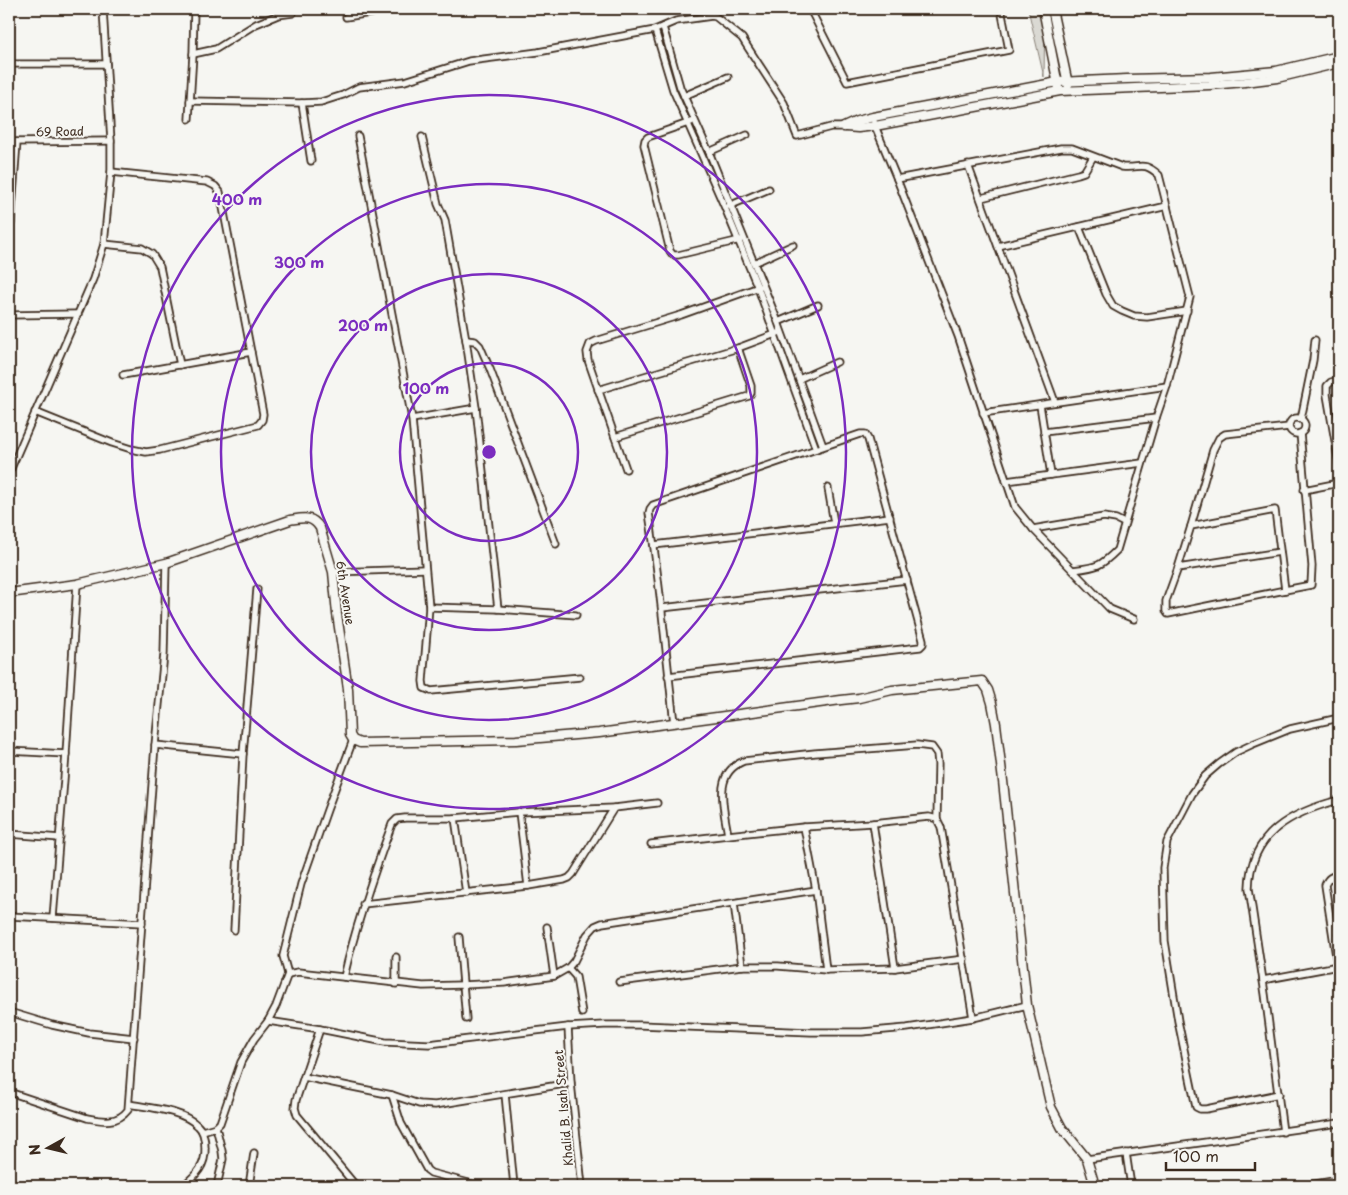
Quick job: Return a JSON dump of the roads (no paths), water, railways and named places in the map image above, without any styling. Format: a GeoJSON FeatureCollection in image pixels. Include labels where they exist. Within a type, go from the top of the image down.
{"type":"FeatureCollection","features":[{"type":"Feature","properties":{"kind":"street"},"geometry":{"type":"LineString","coordinates":[[9,473],[93,279],[104,244],[111,172],[111,141],[103,9]]}},
{"type":"Feature","properties":{"kind":"street"},"geometry":{"type":"LineString","coordinates":[[189,119],[194,9]]}},
{"type":"Feature","properties":{"kind":"street"},"geometry":{"type":"LineString","coordinates":[[346,17],[394,9]]}},
{"type":"Feature","properties":{"kind":"street"},"geometry":{"type":"LineString","coordinates":[[810,9],[847,82],[1009,50],[1001,9]]}},
{"type":"Feature","properties":{"kind":"street"},"geometry":{"type":"LineString","coordinates":[[1043,9],[1060,92]]}},
{"type":"Feature","properties":{"kind":"street"},"geometry":{"type":"LineString","coordinates":[[1052,9],[1070,91]]}},
{"type":"Feature","properties":{"kind":"street"},"geometry":{"type":"LineString","coordinates":[[193,54],[216,50],[256,24],[278,15],[292,13]]}},
{"type":"Feature","properties":{"kind":"street"},"geometry":{"type":"LineString","coordinates":[[190,101],[321,102],[344,95],[359,87],[405,81],[469,61],[538,52],[656,30],[676,21],[712,16],[716,17],[742,38],[784,103],[797,136],[831,127],[858,128],[875,126],[1060,92],[1245,82],[1277,78],[1339,63]]}},
{"type":"Feature","properties":{"kind":"street"},"geometry":{"type":"LineString","coordinates":[[664,27],[680,87],[745,239],[775,334],[816,449]]}},
{"type":"Feature","properties":{"kind":"street"},"geometry":{"type":"LineString","coordinates":[[656,30],[673,90],[738,240],[778,322],[823,446]]}},
{"type":"Feature","properties":{"kind":"street"},"geometry":{"type":"LineString","coordinates":[[844,127],[873,117],[1058,82],[1211,77],[1276,71],[1339,56]]}},
{"type":"Feature","properties":{"kind":"street"},"geometry":{"type":"LineString","coordinates":[[9,64],[106,64]]}},
{"type":"Feature","properties":{"kind":"street"},"geometry":{"type":"LineString","coordinates":[[684,96],[728,77]]}},
{"type":"Feature","properties":{"kind":"street"},"geometry":{"type":"LineString","coordinates":[[302,103],[311,162]]}},
{"type":"Feature","properties":{"kind":"street"},"geometry":{"type":"LineString","coordinates":[[873,117],[958,336],[1015,507],[1110,609],[1134,619]]}},
{"type":"Feature","properties":{"kind":"street"},"geometry":{"type":"LineString","coordinates":[[694,120],[648,137],[644,145],[670,252],[673,255],[678,255],[745,239]]}},
{"type":"Feature","properties":{"kind":"street"},"geometry":{"type":"LineString","coordinates":[[709,152],[747,135]]}},
{"type":"Feature","properties":{"kind":"street"},"geometry":{"type":"LineString","coordinates":[[358,136],[412,419],[429,608],[424,688],[431,691],[580,677]]}},
{"type":"Feature","properties":{"kind":"street"},"geometry":{"type":"LineString","coordinates":[[422,137],[438,204],[445,220],[466,340],[476,408],[498,609]]}},
{"type":"Feature","properties":{"kind":"street","name":"69 Road"},"geometry":{"type":"LineString","coordinates":[[9,142],[111,141]]}},
{"type":"Feature","properties":{"kind":"street"},"geometry":{"type":"LineString","coordinates":[[9,232],[17,142]]}},
{"type":"Feature","properties":{"kind":"street"},"geometry":{"type":"LineString","coordinates":[[898,179],[1061,148],[1072,148],[1122,167],[1130,168],[1143,165],[1151,168],[1159,175],[1190,297],[1187,311],[1167,386],[1116,550],[1097,567],[1074,570]]}},
{"type":"Feature","properties":{"kind":"street"},"geometry":{"type":"LineString","coordinates":[[981,198],[1084,172],[1093,157]]}},
{"type":"Feature","properties":{"kind":"street"},"geometry":{"type":"LineString","coordinates":[[968,165],[1055,402]]}},
{"type":"Feature","properties":{"kind":"street"},"geometry":{"type":"LineString","coordinates":[[35,412],[112,444],[146,452],[258,425],[262,420],[263,414],[220,192],[215,186],[207,182],[111,172]]}},
{"type":"Feature","properties":{"kind":"street"},"geometry":{"type":"LineString","coordinates":[[725,208],[770,189]]}},
{"type":"Feature","properties":{"kind":"street"},"geometry":{"type":"LineString","coordinates":[[998,246],[1167,206]]}},
{"type":"Feature","properties":{"kind":"street"},"geometry":{"type":"LineString","coordinates":[[1079,227],[1106,294],[1113,306],[1122,312],[1134,316],[1147,317],[1187,311]]}},
{"type":"Feature","properties":{"kind":"street"},"geometry":{"type":"LineString","coordinates":[[104,244],[142,248],[152,254],[160,266],[180,365]]}},
{"type":"Feature","properties":{"kind":"street"},"geometry":{"type":"LineString","coordinates":[[754,263],[793,245]]}},
{"type":"Feature","properties":{"kind":"street"},"geometry":{"type":"LineString","coordinates":[[626,469],[588,360],[587,352],[590,344],[681,316],[761,287]]}},
{"type":"Feature","properties":{"kind":"street"},"geometry":{"type":"LineString","coordinates":[[778,322],[818,305]]}},
{"type":"Feature","properties":{"kind":"street"},"geometry":{"type":"LineString","coordinates":[[9,315],[78,314]]}},
{"type":"Feature","properties":{"kind":"street"},"geometry":{"type":"LineString","coordinates":[[598,390],[738,348],[782,332]]}},
{"type":"Feature","properties":{"kind":"street"},"geometry":{"type":"LineString","coordinates":[[466,340],[475,341],[480,346],[556,544]]}},
{"type":"Feature","properties":{"kind":"street"},"geometry":{"type":"LineString","coordinates":[[1289,427],[1225,434],[1219,438],[1213,450],[1166,602],[1168,614],[1311,585],[1312,566],[1300,433],[1304,427],[1301,419],[1313,360],[1315,340]]}},
{"type":"Feature","properties":{"kind":"street"},"geometry":{"type":"LineString","coordinates":[[614,437],[749,396],[751,386],[738,348]]}},
{"type":"Feature","properties":{"kind":"street"},"geometry":{"type":"LineString","coordinates":[[123,375],[251,352]]}},
{"type":"Feature","properties":{"kind":"street"},"geometry":{"type":"LineString","coordinates":[[799,379],[837,362]]}},
{"type":"Feature","properties":{"kind":"street"},"geometry":{"type":"LineString","coordinates":[[1339,380],[1331,382],[1327,386],[1327,395],[1339,464]]}},
{"type":"Feature","properties":{"kind":"street"},"geometry":{"type":"LineString","coordinates":[[983,413],[1167,386]]}},
{"type":"Feature","properties":{"kind":"street"},"geometry":{"type":"LineString","coordinates":[[1040,405],[1051,475]]}},
{"type":"Feature","properties":{"kind":"street"},"geometry":{"type":"LineString","coordinates":[[412,419],[476,408]]}},
{"type":"Feature","properties":{"kind":"street"},"geometry":{"type":"LineString","coordinates":[[1044,432],[1156,418]]}},
{"type":"Feature","properties":{"kind":"street"},"geometry":{"type":"LineString","coordinates":[[1300,433],[1292,432],[1289,427],[1291,420],[1301,419]]}},
{"type":"Feature","properties":{"kind":"street"},"geometry":{"type":"LineString","coordinates":[[668,676],[920,647],[923,644],[890,517],[865,434],[823,446],[653,506],[650,509],[649,513],[662,608],[668,676],[674,723]]}},
{"type":"Feature","properties":{"kind":"street"},"geometry":{"type":"LineString","coordinates":[[1006,480],[1142,463]]}},
{"type":"Feature","properties":{"kind":"street"},"geometry":{"type":"LineString","coordinates":[[1304,490],[1339,483]]}},
{"type":"Feature","properties":{"kind":"street"},"geometry":{"type":"LineString","coordinates":[[828,488],[834,524]]}},
{"type":"Feature","properties":{"kind":"street"},"geometry":{"type":"LineString","coordinates":[[1191,526],[1275,510],[1285,590]]}},
{"type":"Feature","properties":{"kind":"street"},"geometry":{"type":"LineString","coordinates":[[654,545],[890,517]]}},
{"type":"Feature","properties":{"kind":"street"},"geometry":{"type":"LineString","coordinates":[[1034,529],[1104,517],[1116,519],[1124,523]]}},
{"type":"Feature","properties":{"kind":"street","name":"6th Avenue"},"geometry":{"type":"LineString","coordinates":[[9,593],[77,584],[166,562],[281,523],[302,518],[309,518],[316,522],[320,528],[333,572],[348,689],[350,735],[353,740],[301,884],[283,956],[288,974]]}},
{"type":"Feature","properties":{"kind":"street"},"geometry":{"type":"LineString","coordinates":[[1178,568],[1280,552]]}},
{"type":"Feature","properties":{"kind":"street"},"geometry":{"type":"LineString","coordinates":[[9,1092],[98,1120],[114,1120],[121,1117],[128,1110],[155,745],[164,654],[166,562]]}},
{"type":"Feature","properties":{"kind":"street"},"geometry":{"type":"LineString","coordinates":[[333,572],[425,569]]}},
{"type":"Feature","properties":{"kind":"street"},"geometry":{"type":"LineString","coordinates":[[662,608],[907,580]]}},
{"type":"Feature","properties":{"kind":"street"},"geometry":{"type":"LineString","coordinates":[[53,918],[77,584]]}},
{"type":"Feature","properties":{"kind":"street"},"geometry":{"type":"LineString","coordinates":[[234,930],[243,754],[257,589]]}},
{"type":"Feature","properties":{"kind":"street"},"geometry":{"type":"LineString","coordinates":[[429,608],[498,609],[576,615]]}},
{"type":"Feature","properties":{"kind":"street"},"geometry":{"type":"LineString","coordinates":[[353,740],[360,743],[516,740],[674,723],[860,698],[892,690],[982,681],[988,690],[996,724],[1027,1005],[1051,1108],[1062,1128],[1087,1160],[1096,1186]]}},
{"type":"Feature","properties":{"kind":"street"},"geometry":{"type":"LineString","coordinates":[[1279,1094],[1206,1109],[1196,1107],[1178,1021],[1165,941],[1163,868],[1167,842],[1192,794],[1205,776],[1219,764],[1236,752],[1290,729],[1339,718]]}},
{"type":"Feature","properties":{"kind":"street"},"geometry":{"type":"LineString","coordinates":[[155,745],[243,754]]}},
{"type":"Feature","properties":{"kind":"street"},"geometry":{"type":"LineString","coordinates":[[728,834],[722,792],[723,783],[728,771],[736,764],[744,761],[815,753],[917,745],[932,747],[937,754],[938,764],[937,819],[941,827],[973,1018]]}},
{"type":"Feature","properties":{"kind":"street"},"geometry":{"type":"LineString","coordinates":[[9,750],[66,754]]}},
{"type":"Feature","properties":{"kind":"street"},"geometry":{"type":"LineString","coordinates":[[1283,1132],[1249,888],[1251,871],[1258,851],[1271,832],[1301,812],[1339,800]]}},
{"type":"Feature","properties":{"kind":"street"},"geometry":{"type":"LineString","coordinates":[[344,977],[363,904],[392,824],[397,819],[455,818],[519,812],[614,808],[657,803]]}},
{"type":"Feature","properties":{"kind":"street"},"geometry":{"type":"LineString","coordinates":[[363,904],[528,886],[564,880],[573,874],[614,808]]}},
{"type":"Feature","properties":{"kind":"street"},"geometry":{"type":"LineString","coordinates":[[519,812],[528,886]]}},
{"type":"Feature","properties":{"kind":"street"},"geometry":{"type":"LineString","coordinates":[[651,844],[804,827],[873,823],[929,817],[937,819]]}},
{"type":"Feature","properties":{"kind":"street"},"geometry":{"type":"LineString","coordinates":[[455,818],[466,893]]}},
{"type":"Feature","properties":{"kind":"street"},"geometry":{"type":"LineString","coordinates":[[873,823],[895,968]]}},
{"type":"Feature","properties":{"kind":"street"},"geometry":{"type":"LineString","coordinates":[[804,827],[816,890],[826,970]]}},
{"type":"Feature","properties":{"kind":"street"},"geometry":{"type":"LineString","coordinates":[[9,834],[60,838]]}},
{"type":"Feature","properties":{"kind":"street"},"geometry":{"type":"LineString","coordinates":[[1339,875],[1328,879],[1325,885],[1339,976]]}},
{"type":"Feature","properties":{"kind":"street"},"geometry":{"type":"LineString","coordinates":[[202,1131],[216,1127],[220,1123],[241,1062],[254,1039],[268,1021],[288,974],[298,972],[423,986],[504,983],[554,976],[568,968],[574,961],[587,935],[595,926],[602,923],[816,890]]}},
{"type":"Feature","properties":{"kind":"street"},"geometry":{"type":"LineString","coordinates":[[734,902],[742,966]]}},
{"type":"Feature","properties":{"kind":"street"},"geometry":{"type":"LineString","coordinates":[[9,916],[142,923]]}},
{"type":"Feature","properties":{"kind":"street"},"geometry":{"type":"LineString","coordinates":[[547,927],[554,976]]}},
{"type":"Feature","properties":{"kind":"street"},"geometry":{"type":"LineString","coordinates":[[459,937],[466,1019]]}},
{"type":"Feature","properties":{"kind":"street"},"geometry":{"type":"LineString","coordinates":[[396,957],[396,984]]}},
{"type":"Feature","properties":{"kind":"street"},"geometry":{"type":"LineString","coordinates":[[619,982],[742,966],[778,966],[826,970],[895,968],[964,959]]}},
{"type":"Feature","properties":{"kind":"street"},"geometry":{"type":"LineString","coordinates":[[1263,980],[1338,966]]}},
{"type":"Feature","properties":{"kind":"street"},"geometry":{"type":"LineString","coordinates":[[568,968],[576,977],[582,1013]]}},
{"type":"Feature","properties":{"kind":"street"},"geometry":{"type":"LineString","coordinates":[[268,1021],[385,1042],[429,1044],[568,1027],[604,1025],[862,1032],[907,1028],[973,1018],[1027,1005]]}},
{"type":"Feature","properties":{"kind":"street"},"geometry":{"type":"LineString","coordinates":[[9,1012],[52,1026],[134,1038]]}},
{"type":"Feature","properties":{"kind":"street","name":"Khalid B. Isah Street"},"geometry":{"type":"LineString","coordinates":[[568,1027],[571,1083],[582,1186]]}},
{"type":"Feature","properties":{"kind":"street"},"geometry":{"type":"LineString","coordinates":[[320,1029],[295,1108],[298,1115],[356,1186]]}},
{"type":"Feature","properties":{"kind":"street"},"geometry":{"type":"LineString","coordinates":[[304,1077],[392,1095],[428,1105],[571,1083]]}},
{"type":"Feature","properties":{"kind":"street"},"geometry":{"type":"LineString","coordinates":[[506,1094],[514,1186]]}},
{"type":"Feature","properties":{"kind":"street"},"geometry":{"type":"LineString","coordinates":[[392,1095],[401,1123],[427,1170],[431,1173],[480,1186]]}},
{"type":"Feature","properties":{"kind":"street"},"geometry":{"type":"LineString","coordinates":[[129,1104],[179,1114],[192,1121],[202,1131],[205,1145],[203,1163],[196,1176],[183,1186]]}},
{"type":"Feature","properties":{"kind":"street"},"geometry":{"type":"LineString","coordinates":[[1087,1160],[1339,1123]]}},
{"type":"Feature","properties":{"kind":"street"},"geometry":{"type":"LineString","coordinates":[[216,1127],[223,1158],[217,1186]]}},
{"type":"Feature","properties":{"kind":"street"},"geometry":{"type":"LineString","coordinates":[[249,1186],[254,1153]]}},
{"type":"Feature","properties":{"kind":"street"},"geometry":{"type":"LineString","coordinates":[[1126,1153],[1131,1186]]}},
{"type":"Feature","properties":{"kind":"street"},"geometry":{"type":"LineString","coordinates":[[1303,1186],[1339,1180]]}}]}
